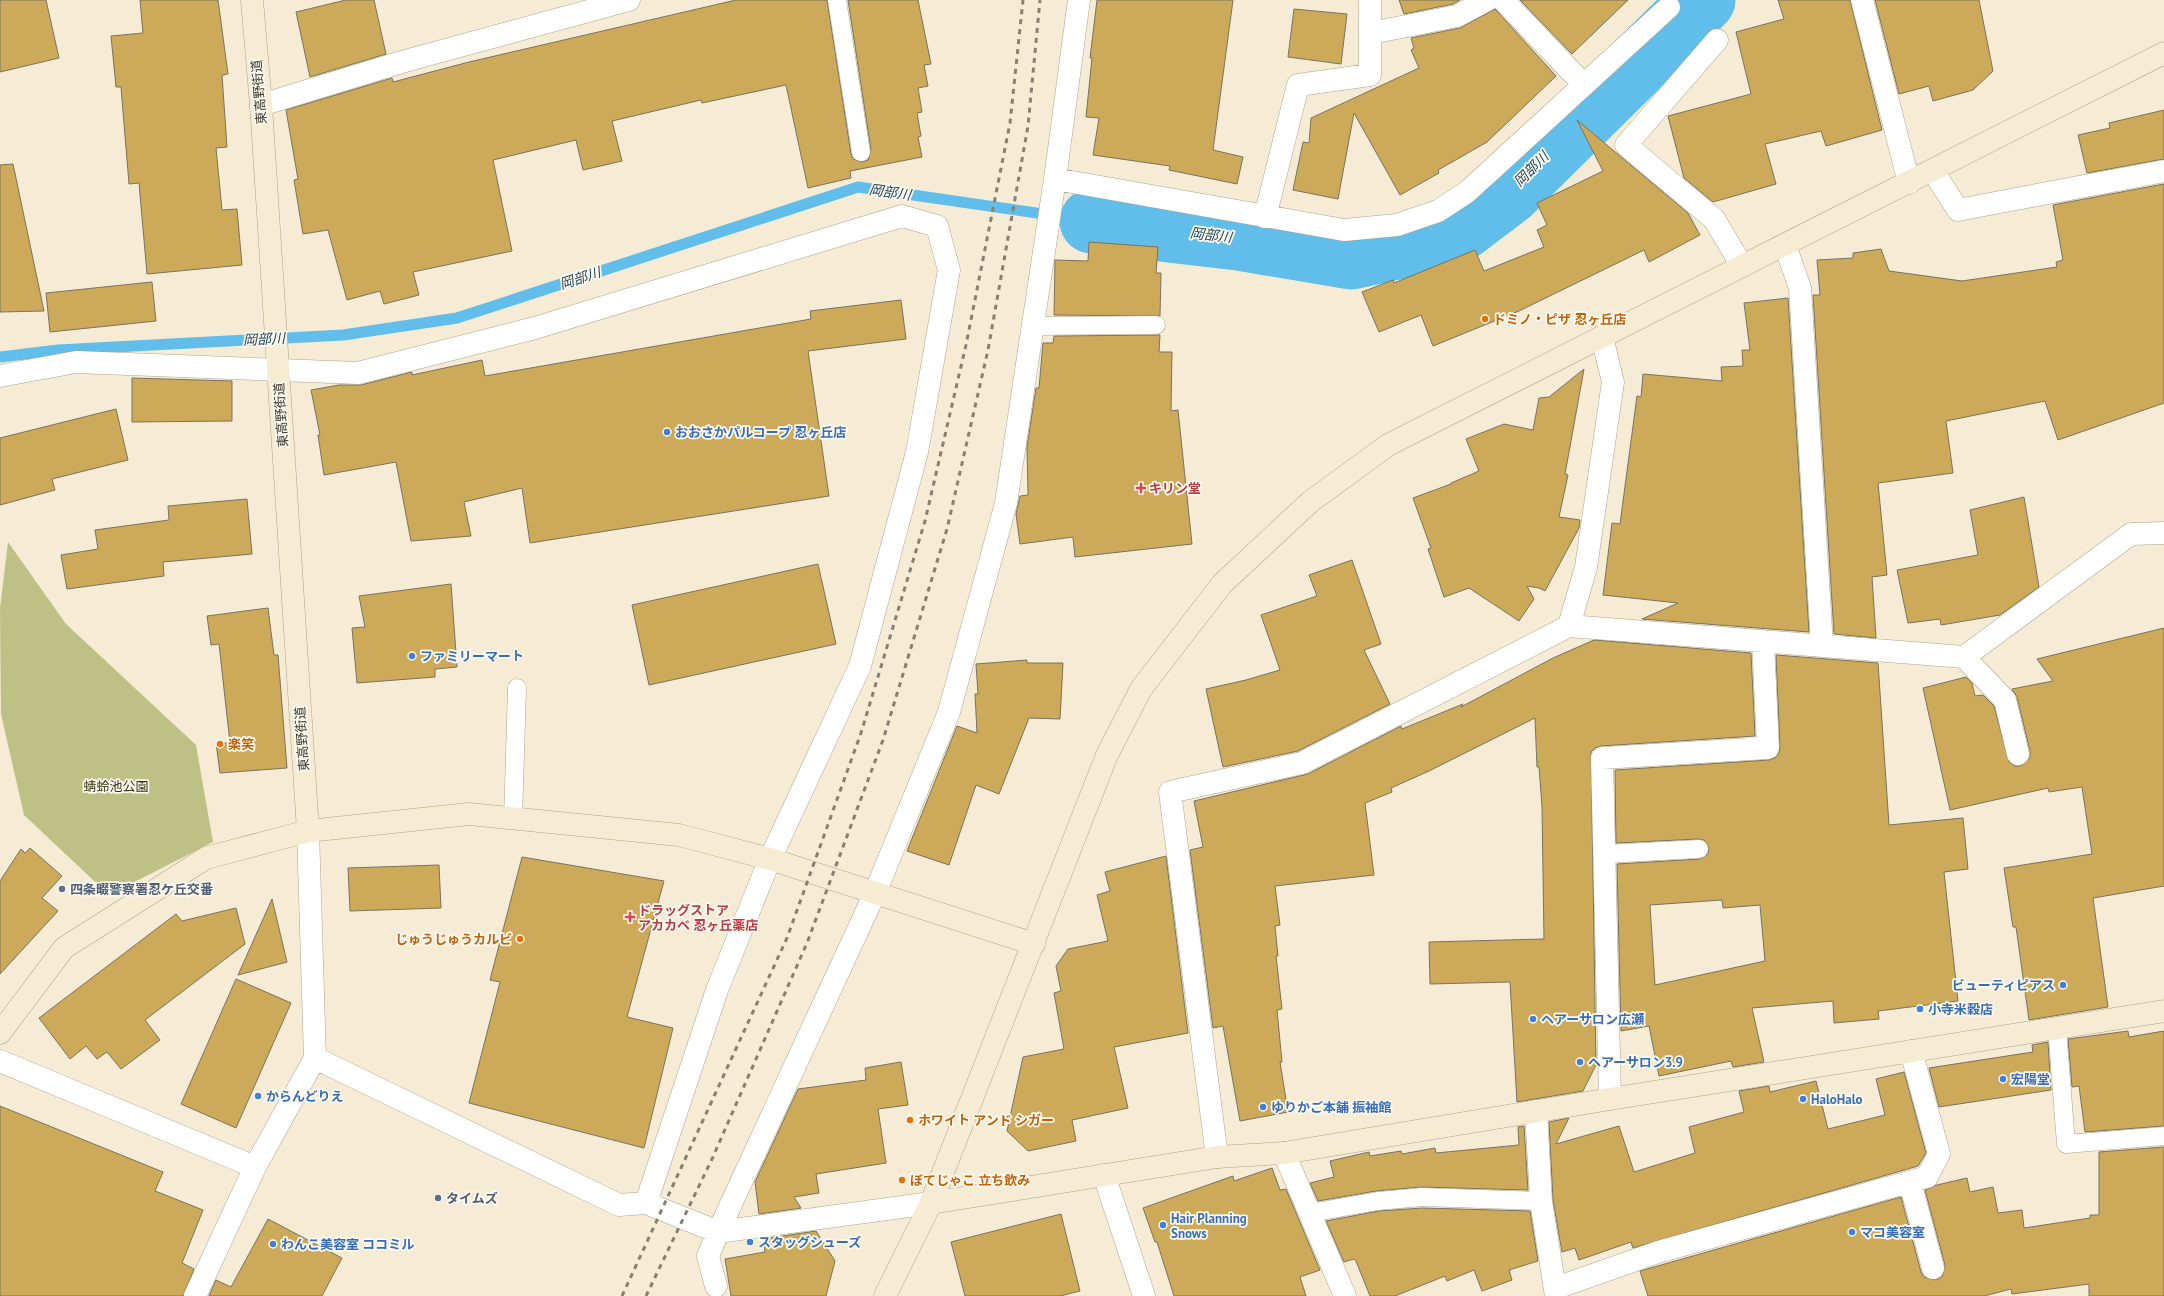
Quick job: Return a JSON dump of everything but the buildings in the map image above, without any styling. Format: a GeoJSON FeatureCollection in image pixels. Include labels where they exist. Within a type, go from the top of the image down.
{"type":"FeatureCollection","features":[{"type":"Feature","properties":{"kind":"street","name":"東高野街道"},"geometry":{"type":"LineString","coordinates":[[252,0],[261,104],[308,831]]}},
{"type":"Feature","properties":{"kind":"street"},"geometry":{"type":"LineString","coordinates":[[261,104],[405,61],[629,0]]}},
{"type":"Feature","properties":{"kind":"street"},"geometry":{"type":"LineString","coordinates":[[716,1286],[708,1256],[875,893],[949,712],[1006,503],[1047,237],[1078,0]]}},
{"type":"Feature","properties":{"kind":"street"},"geometry":{"type":"LineString","coordinates":[[1265,216],[1298,85],[1370,76],[1370,0]]}},
{"type":"Feature","properties":{"kind":"street"},"geometry":{"type":"LineString","coordinates":[[1371,33],[1457,16],[1487,0]]}},
{"type":"Feature","properties":{"kind":"street"},"geometry":{"type":"LineString","coordinates":[[1502,0],[1584,85]]}},
{"type":"Feature","properties":{"kind":"street"},"geometry":{"type":"LineString","coordinates":[[1862,0],[1909,183]]}},
{"type":"Feature","properties":{"kind":"street"},"geometry":{"type":"LineString","coordinates":[[1054,186],[1265,216],[1344,230],[1397,225],[1438,211],[1468,192],[1669,7]]}},
{"type":"Feature","properties":{"kind":"street"},"geometry":{"type":"LineString","coordinates":[[1717,40],[1626,145],[1714,219],[1742,266]]}},
{"type":"Feature","properties":{"kind":"street"},"geometry":{"type":"LineString","coordinates":[[885,1296],[931,1202],[1110,748],[1141,689],[1222,584],[1310,502],[1388,445],[2164,54]]}},
{"type":"Feature","properties":{"kind":"street"},"geometry":{"type":"LineString","coordinates":[[1933,170],[1958,210],[2164,171]]}},
{"type":"Feature","properties":{"kind":"street"},"geometry":{"type":"LineString","coordinates":[[0,376],[76,362],[278,362],[358,374],[534,328],[902,216],[937,226],[949,270],[917,452],[860,666],[770,859],[717,990],[646,1203]]}},
{"type":"Feature","properties":{"kind":"street"},"geometry":{"type":"LineString","coordinates":[[1786,245],[1800,288],[1822,646]]}},
{"type":"Feature","properties":{"kind":"street"},"geometry":{"type":"LineString","coordinates":[[1569,626],[1586,567],[1613,382],[1602,337]]}},
{"type":"Feature","properties":{"kind":"street"},"geometry":{"type":"LineString","coordinates":[[1217,1157],[1170,792],[1302,762],[1569,626],[1964,657],[2131,534],[2164,533]]}},
{"type":"Feature","properties":{"kind":"street"},"geometry":{"type":"LineString","coordinates":[[1610,1099],[1602,758],[1768,748],[1763,641]]}},
{"type":"Feature","properties":{"kind":"street"},"geometry":{"type":"LineString","coordinates":[[1964,657],[2005,700],[2018,754]]}},
{"type":"Feature","properties":{"kind":"street"},"geometry":{"type":"LineString","coordinates":[[0,1033],[64,948],[206,858],[308,831],[469,814],[679,835],[770,859],[1034,944]]}},
{"type":"Feature","properties":{"kind":"street"},"geometry":{"type":"LineString","coordinates":[[195,1296],[255,1167],[315,1058],[308,831]]}},
{"type":"Feature","properties":{"kind":"street"},"geometry":{"type":"LineString","coordinates":[[315,1058],[619,1205],[646,1203],[718,1232],[931,1202],[1217,1157],[1284,1153],[1610,1099],[2164,1011]]}},
{"type":"Feature","properties":{"kind":"street"},"geometry":{"type":"LineString","coordinates":[[1536,1111],[1541,1201],[1556,1292],[1658,1252],[1927,1177],[1939,1154],[1910,1051]]}},
{"type":"Feature","properties":{"kind":"street"},"geometry":{"type":"LineString","coordinates":[[0,1061],[255,1167]]}},
{"type":"Feature","properties":{"kind":"street"},"geometry":{"type":"LineString","coordinates":[[1284,1153],[1345,1296]]}},
{"type":"Feature","properties":{"kind":"street"},"geometry":{"type":"LineString","coordinates":[[1104,1175],[1144,1296]]}},
{"type":"Feature","properties":{"kind":"street"},"geometry":{"type":"LineString","coordinates":[[1910,1182],[1933,1268]]}},
{"type":"Feature","properties":{"kind":"lane"},"geometry":{"type":"LineString","coordinates":[[837,0],[861,152]]}},
{"type":"Feature","properties":{"kind":"lane"},"geometry":{"type":"LineString","coordinates":[[1033,326],[1156,325]]}},
{"type":"Feature","properties":{"kind":"lane"},"geometry":{"type":"LineString","coordinates":[[512,818],[517,688]]}},
{"type":"Feature","properties":{"kind":"lane"},"geometry":{"type":"LineString","coordinates":[[1605,854],[1698,849]]}},
{"type":"Feature","properties":{"kind":"lane"},"geometry":{"type":"LineString","coordinates":[[2057,1028],[2066,1144],[2164,1136]]}},
{"type":"Feature","properties":{"kind":"lane"},"geometry":{"type":"LineString","coordinates":[[1310,1213],[1378,1201],[1422,1197],[1541,1201]]}},
{"type":"Feature","properties":{"kind":"green space","name":"蜻蛉池公園"},"geometry":{"type":"Polygon","coordinates":[[[8,542],[66,624],[196,745],[213,842],[109,895],[24,815],[1,714],[0,608],[8,542]]]}},
{"type":"Feature","properties":{"kind":"waterway","name":"岡部川"},"geometry":{"type":"LineString","coordinates":[[1092,221],[1238,238],[1351,257],[1420,242],[1463,227],[1509,192],[1703,0]]}},
{"type":"Feature","properties":{"kind":"waterway","name":"岡部川"},"geometry":{"type":"LineString","coordinates":[[0,357],[58,350],[343,335],[457,318],[858,187],[1092,221]]}},
{"type":"Feature","properties":{"kind":"railway"},"geometry":{"type":"LineString","coordinates":[[622,1296],[787,938],[861,733],[925,521],[966,345],[1010,123],[1023,0]]}},
{"type":"Feature","properties":{"kind":"railway"},"geometry":{"type":"LineString","coordinates":[[646,1296],[712,1159],[807,943],[883,740],[947,529],[988,350],[1028,126],[1040,0]]}},
{"type":"Feature","properties":{"kind":"place","name":"ドミノ・ピザ 忍ヶ丘店"},"geometry":{"type":"Point","coordinates":[1485,319]}},
{"type":"Feature","properties":{"kind":"place","name":"おおさかパルコープ 忍ヶ丘店"},"geometry":{"type":"Point","coordinates":[667,432]}},
{"type":"Feature","properties":{"kind":"place","name":"キリン堂"},"geometry":{"type":"Point","coordinates":[1141,488]}},
{"type":"Feature","properties":{"kind":"place","name":"ファミリーマート"},"geometry":{"type":"Point","coordinates":[412,656]}},
{"type":"Feature","properties":{"kind":"place","name":"楽笑"},"geometry":{"type":"Point","coordinates":[220,744]}},
{"type":"Feature","properties":{"kind":"place","name":"四条畷警察署忍ケ丘交番"},"geometry":{"type":"Point","coordinates":[62,889]}},
{"type":"Feature","properties":{"kind":"place","name":"ドラッグストア アカカベ 忍ヶ丘薬店"},"geometry":{"type":"Point","coordinates":[630,917]}},
{"type":"Feature","properties":{"kind":"place","name":"じゅうじゅうカルビ"},"geometry":{"type":"Point","coordinates":[520,939]}},
{"type":"Feature","properties":{"kind":"place","name":"ビューティピアス"},"geometry":{"type":"Point","coordinates":[2063,985]}},
{"type":"Feature","properties":{"kind":"place","name":"小寺米穀店"},"geometry":{"type":"Point","coordinates":[1920,1009]}},
{"type":"Feature","properties":{"kind":"place","name":"ヘアーサロン広瀬"},"geometry":{"type":"Point","coordinates":[1533,1019]}},
{"type":"Feature","properties":{"kind":"place","name":"ヘアーサロン3.9"},"geometry":{"type":"Point","coordinates":[1580,1062]}},
{"type":"Feature","properties":{"kind":"place","name":"宏陽堂"},"geometry":{"type":"Point","coordinates":[2003,1079]}},
{"type":"Feature","properties":{"kind":"place","name":"からんどりえ"},"geometry":{"type":"Point","coordinates":[258,1096]}},
{"type":"Feature","properties":{"kind":"place","name":"HaloHalo"},"geometry":{"type":"Point","coordinates":[1803,1099]}},
{"type":"Feature","properties":{"kind":"place","name":"ゆりかご本舗 振袖館"},"geometry":{"type":"Point","coordinates":[1263,1107]}},
{"type":"Feature","properties":{"kind":"place","name":"ホワイト アンド シガー"},"geometry":{"type":"Point","coordinates":[910,1120]}},
{"type":"Feature","properties":{"kind":"place","name":"ぼてじゃこ 立ち飲み"},"geometry":{"type":"Point","coordinates":[902,1180]}},
{"type":"Feature","properties":{"kind":"place","name":"タイムズ"},"geometry":{"type":"Point","coordinates":[438,1198]}},
{"type":"Feature","properties":{"kind":"place","name":"Hair Planning Snows"},"geometry":{"type":"Point","coordinates":[1163,1225]}},
{"type":"Feature","properties":{"kind":"place","name":"マコ美容室"},"geometry":{"type":"Point","coordinates":[1852,1232]}},
{"type":"Feature","properties":{"kind":"place","name":"スタッグシューズ"},"geometry":{"type":"Point","coordinates":[750,1242]}},
{"type":"Feature","properties":{"kind":"place","name":"わんこ美容室 ココミル"},"geometry":{"type":"Point","coordinates":[273,1244]}}]}
